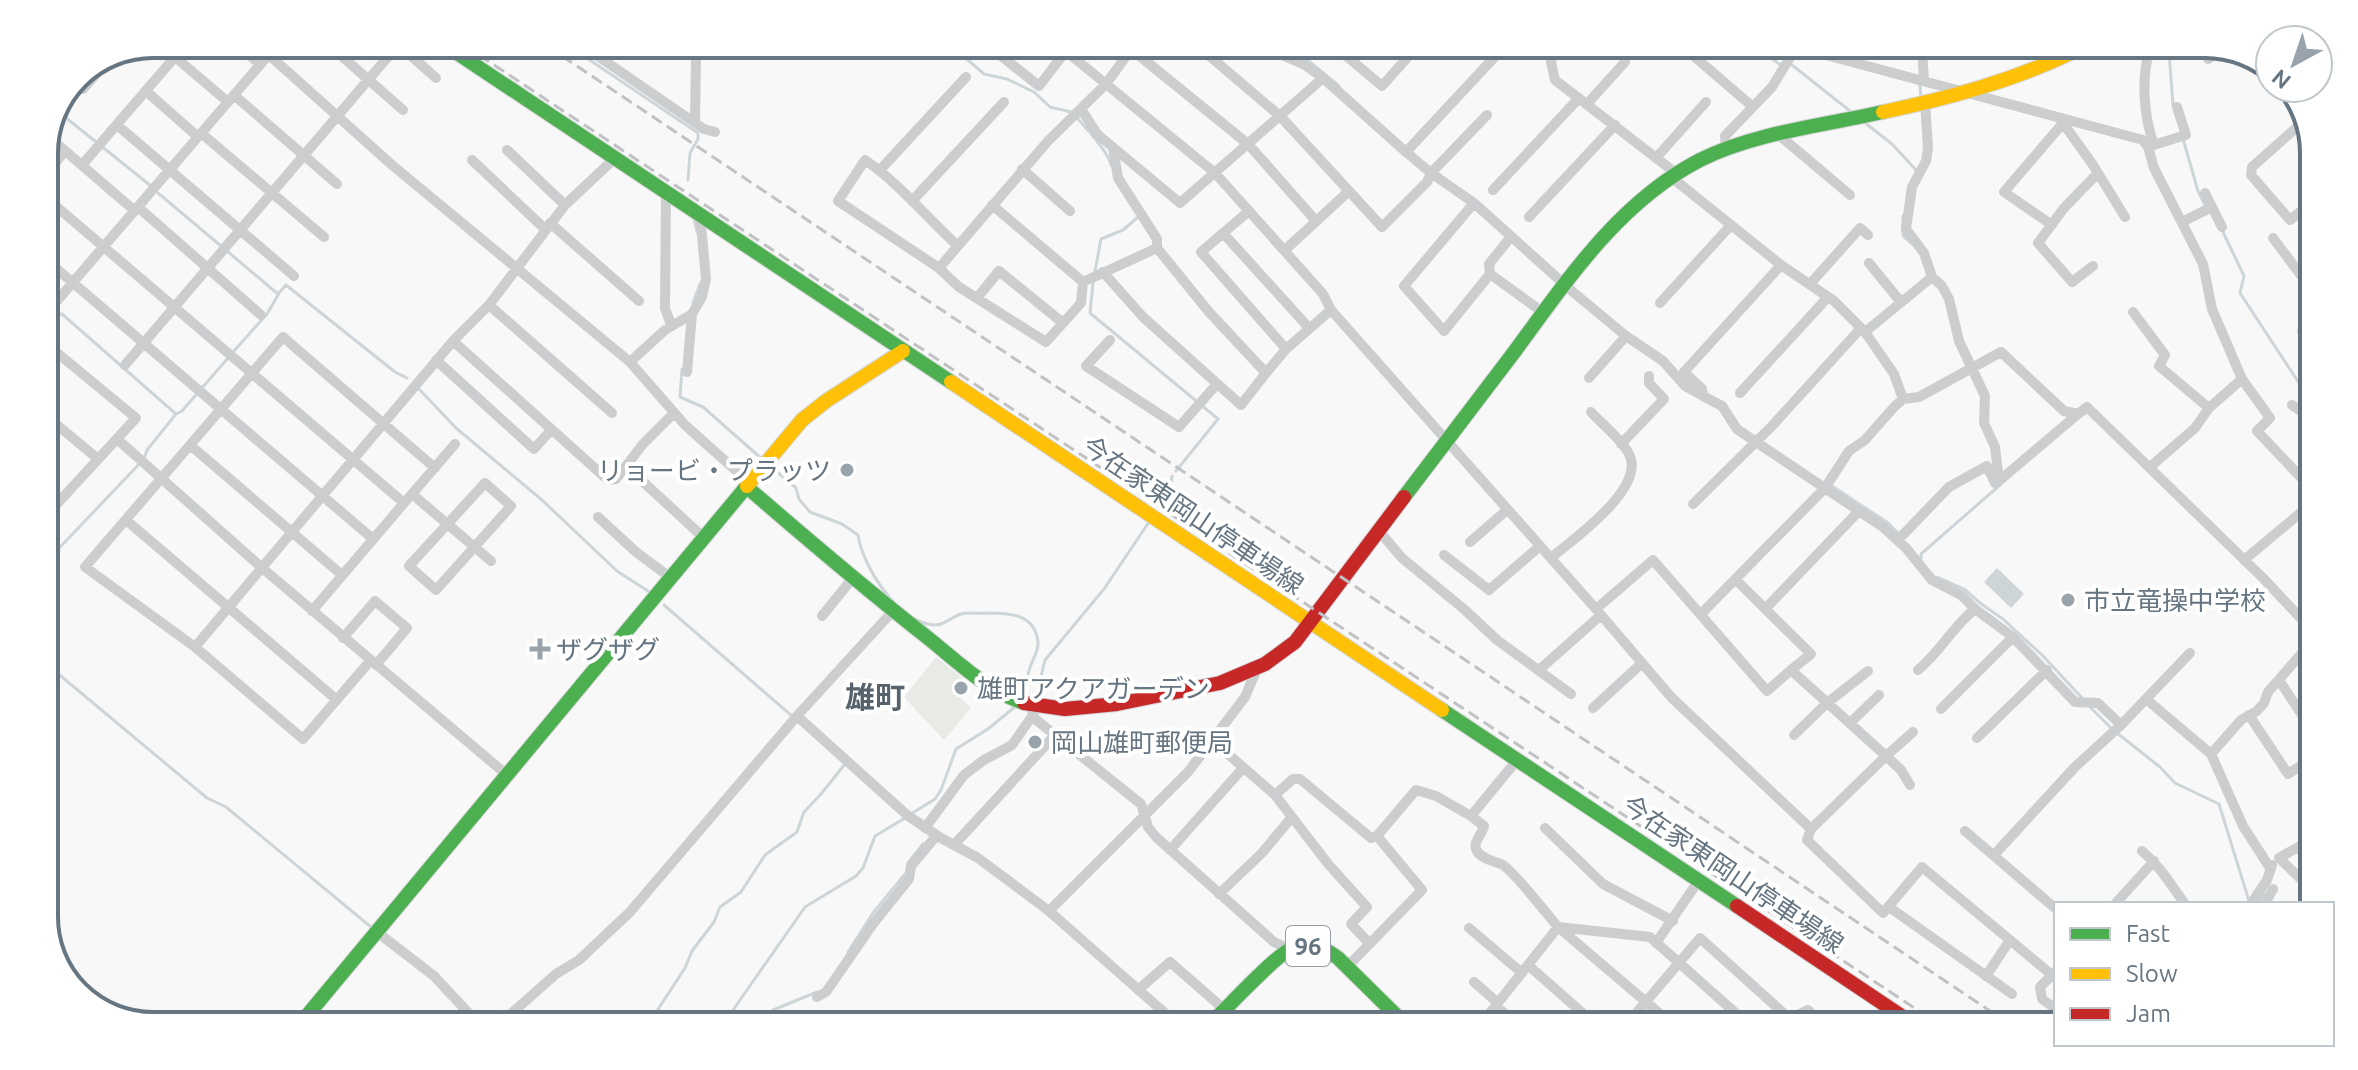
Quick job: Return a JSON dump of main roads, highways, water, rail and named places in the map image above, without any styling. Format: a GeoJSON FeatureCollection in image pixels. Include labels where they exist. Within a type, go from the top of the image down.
{"type":"FeatureCollection","features":[{"type":"Feature","properties":{"kind":"waterway"},"geometry":{"type":"LineString","coordinates":[[587,58],[698,133],[690,153],[688,180]]}},
{"type":"Feature","properties":{"kind":"waterway"},"geometry":{"type":"LineString","coordinates":[[966,58],[984,74],[1007,79],[1034,92],[1050,107],[1071,112]]}},
{"type":"Feature","properties":{"kind":"waterway"},"geometry":{"type":"LineString","coordinates":[[1305,58],[1339,86]]}},
{"type":"Feature","properties":{"kind":"waterway"},"geometry":{"type":"LineString","coordinates":[[1771,58],[1781,65]]}},
{"type":"Feature","properties":{"kind":"waterway"},"geometry":{"type":"LineString","coordinates":[[2169,58],[2173,105]]}},
{"type":"Feature","properties":{"kind":"waterway"},"geometry":{"type":"LineString","coordinates":[[1792,65],[1850,111]]}},
{"type":"Feature","properties":{"kind":"waterway"},"geometry":{"type":"LineString","coordinates":[[1920,86],[1921,97]]}},
{"type":"Feature","properties":{"kind":"waterway"},"geometry":{"type":"LineString","coordinates":[[65,117],[151,186]]}},
{"type":"Feature","properties":{"kind":"waterway"},"geometry":{"type":"LineString","coordinates":[[1076,117],[1101,147],[1111,165]]}},
{"type":"Feature","properties":{"kind":"waterway"},"geometry":{"type":"LineString","coordinates":[[1864,122],[1892,144],[1917,171]]}},
{"type":"Feature","properties":{"kind":"waterway"},"geometry":{"type":"LineString","coordinates":[[2183,139],[2198,191],[2206,207]]}},
{"type":"Feature","properties":{"kind":"waterway"},"geometry":{"type":"LineString","coordinates":[[158,193],[221,246]]}},
{"type":"Feature","properties":{"kind":"waterway"},"geometry":{"type":"LineString","coordinates":[[1903,216],[1903,236],[1912,244]]}},
{"type":"Feature","properties":{"kind":"waterway"},"geometry":{"type":"LineString","coordinates":[[1095,271],[1101,239],[1123,230],[1138,217]]}},
{"type":"Feature","properties":{"kind":"waterway"},"geometry":{"type":"LineString","coordinates":[[694,219],[697,232]]}},
{"type":"Feature","properties":{"kind":"waterway"},"geometry":{"type":"LineString","coordinates":[[2222,230],[2244,276],[2240,293],[2300,384]]}},
{"type":"Feature","properties":{"kind":"waterway"},"geometry":{"type":"LineString","coordinates":[[227,251],[278,294],[286,285],[395,372],[407,378]]}},
{"type":"Feature","properties":{"kind":"waterway"},"geometry":{"type":"LineString","coordinates":[[1093,283],[1090,313],[1218,419],[1176,471]]}},
{"type":"Feature","properties":{"kind":"waterway"},"geometry":{"type":"LineString","coordinates":[[693,303],[700,284]]}},
{"type":"Feature","properties":{"kind":"waterway"},"geometry":{"type":"LineString","coordinates":[[234,351],[267,314],[278,295]]}},
{"type":"Feature","properties":{"kind":"waterway"},"geometry":{"type":"LineString","coordinates":[[58,314],[62,314],[176,414]]}},
{"type":"Feature","properties":{"kind":"waterway"},"geometry":{"type":"LineString","coordinates":[[58,549],[144,459],[147,450],[176,414],[228,358]]}},
{"type":"Feature","properties":{"kind":"waterway"},"geometry":{"type":"LineString","coordinates":[[682,369],[680,397],[703,407],[762,459]]}},
{"type":"Feature","properties":{"kind":"waterway"},"geometry":{"type":"LineString","coordinates":[[418,388],[456,428],[542,500],[617,571],[651,593]]}},
{"type":"Feature","properties":{"kind":"waterway"},"geometry":{"type":"LineString","coordinates":[[775,470],[796,488],[799,499],[810,512],[842,524],[858,535],[874,576],[907,614],[933,625],[967,613],[1003,613],[1019,617],[1032,625],[1038,646],[1029,671],[1025,696]]}},
{"type":"Feature","properties":{"kind":"waterway"},"geometry":{"type":"LineString","coordinates":[[1169,498],[1172,476]]}},
{"type":"Feature","properties":{"kind":"waterway"},"geometry":{"type":"LineString","coordinates":[[1829,484],[1888,523],[1900,535]]}},
{"type":"Feature","properties":{"kind":"waterway"},"geometry":{"type":"LineString","coordinates":[[1921,561],[1921,554],[2000,485]]}},
{"type":"Feature","properties":{"kind":"waterway"},"geometry":{"type":"LineString","coordinates":[[1036,698],[1045,660],[1104,589],[1149,522]]}},
{"type":"Feature","properties":{"kind":"waterway"},"geometry":{"type":"LineString","coordinates":[[1937,577],[1964,589],[2003,619],[2083,699]]}},
{"type":"Feature","properties":{"kind":"waterway"},"geometry":{"type":"LineString","coordinates":[[664,605],[792,716]]}},
{"type":"Feature","properties":{"kind":"waterway"},"geometry":{"type":"LineString","coordinates":[[58,674],[207,798],[226,807],[371,927]]}},
{"type":"Feature","properties":{"kind":"waterway"},"geometry":{"type":"LineString","coordinates":[[2088,705],[2111,728]]}},
{"type":"Feature","properties":{"kind":"waterway"},"geometry":{"type":"LineString","coordinates":[[911,814],[935,799],[956,749],[1016,706]]}},
{"type":"Feature","properties":{"kind":"waterway"},"geometry":{"type":"LineString","coordinates":[[2117,733],[2175,783],[2219,804],[2249,901]]}},
{"type":"Feature","properties":{"kind":"waterway"},"geometry":{"type":"LineString","coordinates":[[656,1012],[685,968],[692,951],[714,922],[720,907],[741,892],[765,855],[797,832],[804,812],[845,764]]}},
{"type":"Feature","properties":{"kind":"waterway"},"geometry":{"type":"LineString","coordinates":[[732,1012],[805,907],[856,876],[863,868],[875,836],[905,818]]}},
{"type":"Feature","properties":{"kind":"waterway"},"geometry":{"type":"LineString","coordinates":[[908,863],[923,844]]}},
{"type":"Feature","properties":{"kind":"waterway"},"geometry":{"type":"LineString","coordinates":[[848,952],[873,913],[905,874]]}},
{"type":"Feature","properties":{"kind":"waterway"},"geometry":{"type":"LineString","coordinates":[[2258,902],[2264,894]]}},
{"type":"Feature","properties":{"kind":"waterway"},"geometry":{"type":"LineString","coordinates":[[772,1012],[817,992]]}},
{"type":"Feature","properties":{"kind":"railway"},"geometry":{"type":"LineString","coordinates":[[484,58],[1920,1012]]}},
{"type":"Feature","properties":{"kind":"railway"},"geometry":{"type":"LineString","coordinates":[[565,58],[1992,1012]]}},
{"type":"Feature","properties":{"kind":"place","name":"リョービ・プラッツ"},"geometry":{"type":"Point","coordinates":[847,470]}},
{"type":"Feature","properties":{"kind":"place","name":"市立竜操中学校"},"geometry":{"type":"Point","coordinates":[2068,600]}},
{"type":"Feature","properties":{"kind":"place","name":"ザグザグ"},"geometry":{"type":"Point","coordinates":[540,649]}},
{"type":"Feature","properties":{"kind":"place","name":"雄町アクアガーデン"},"geometry":{"type":"Point","coordinates":[961,688]}},
{"type":"Feature","properties":{"kind":"place","name":"岡山雄町郵便局"},"geometry":{"type":"Point","coordinates":[1035,742]}},
{"type":"Feature","properties":{"kind":"district","name":"雄町"},"geometry":{"type":"Point","coordinates":[875,697]}}]}
